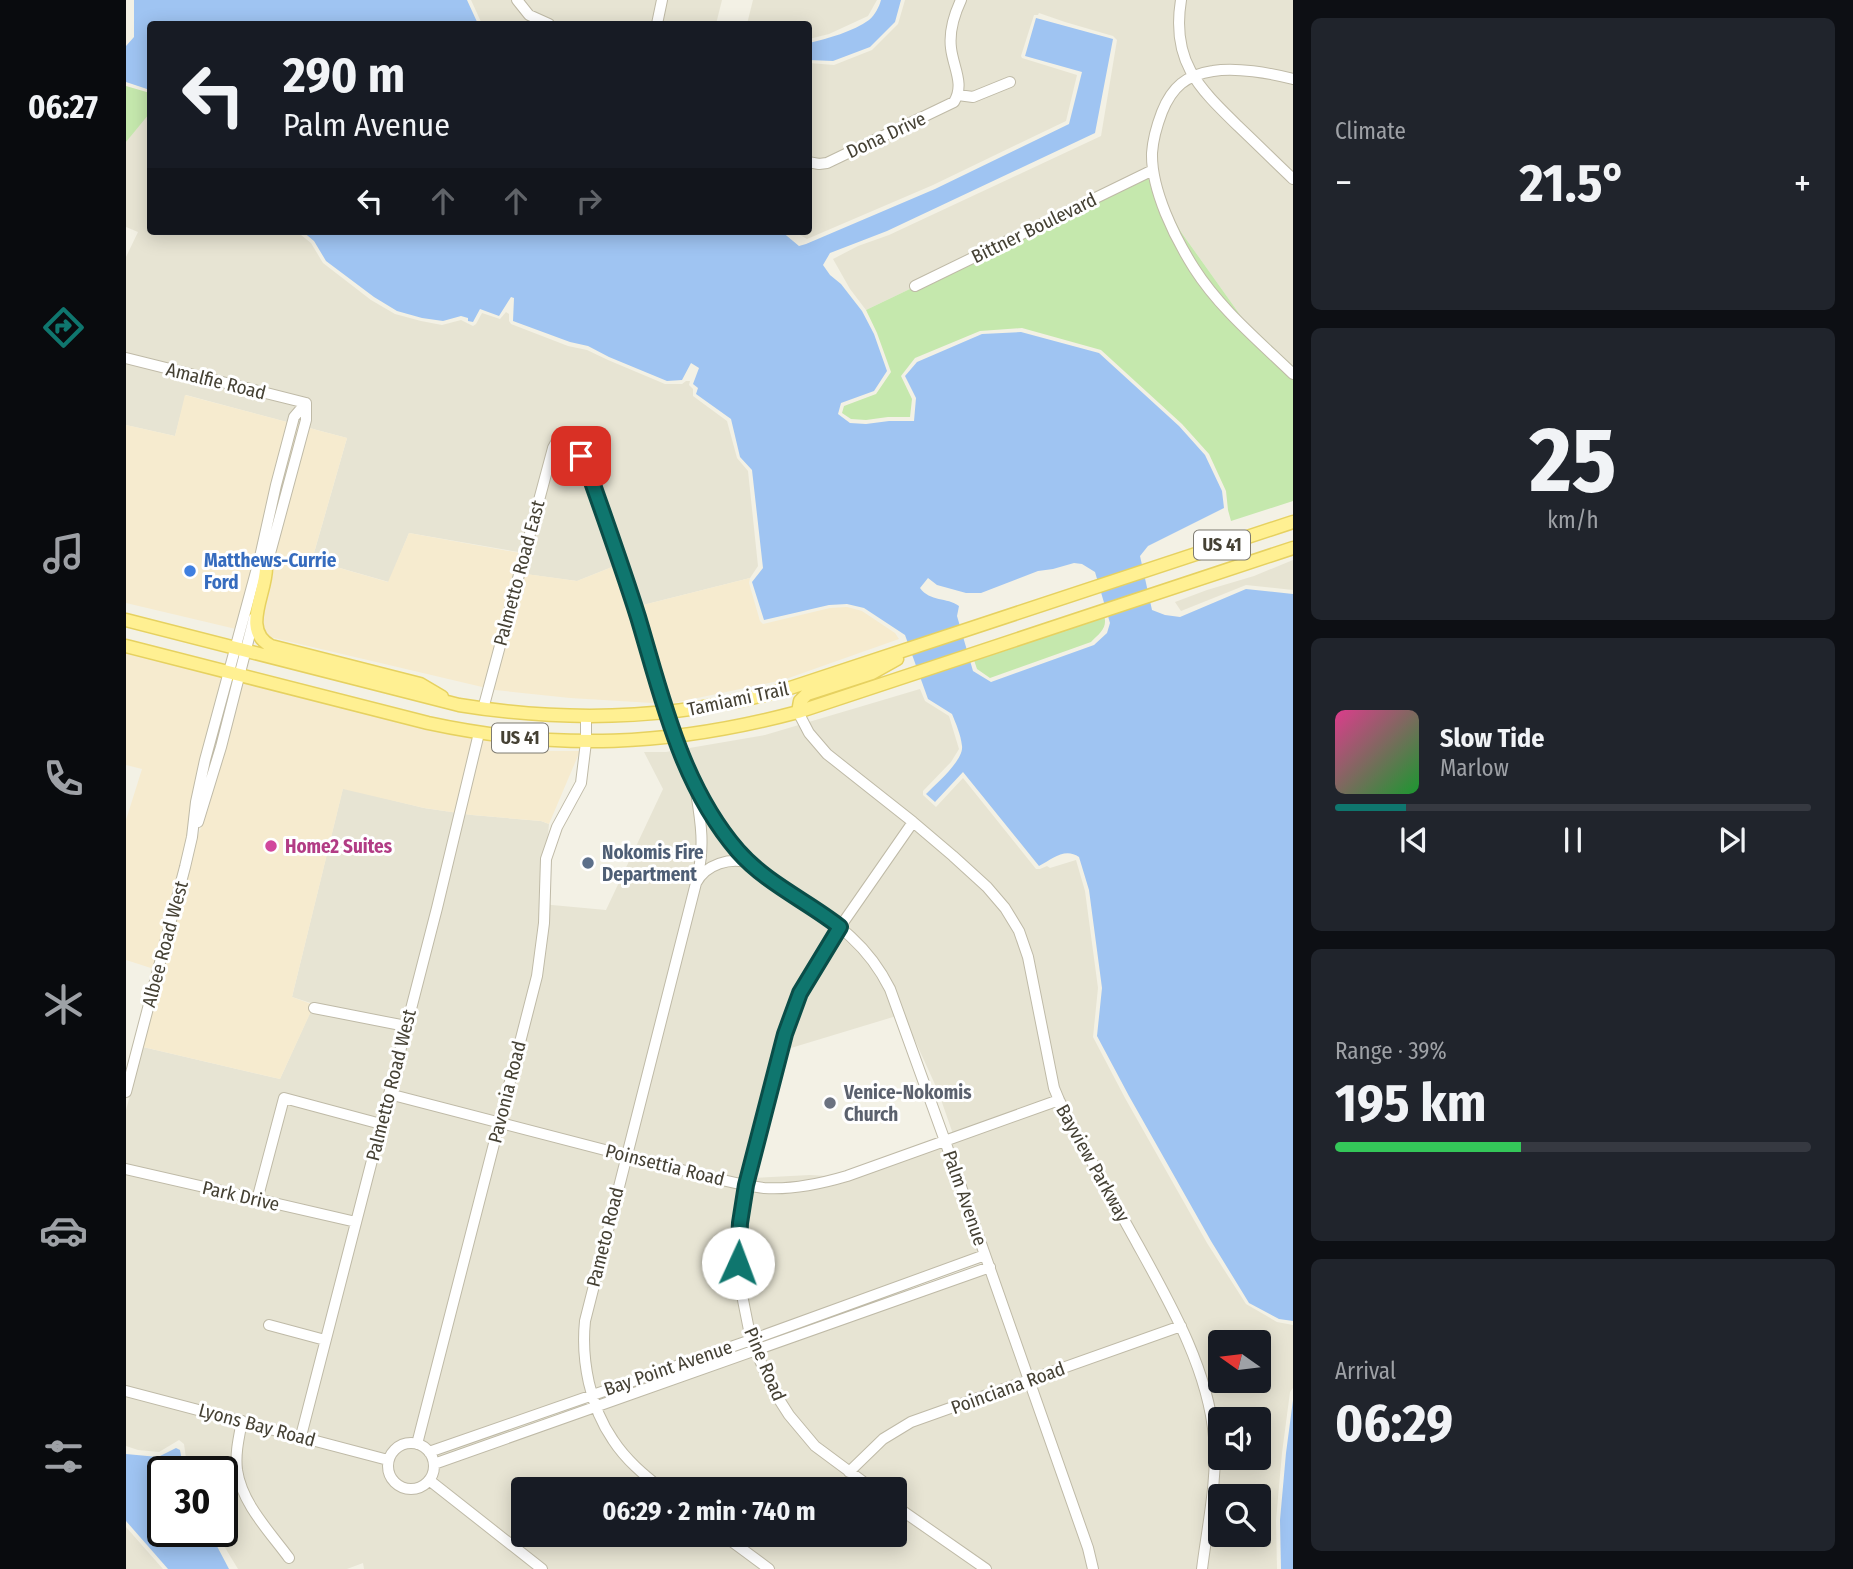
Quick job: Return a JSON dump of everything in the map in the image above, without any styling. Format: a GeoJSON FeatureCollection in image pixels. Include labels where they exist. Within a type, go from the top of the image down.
{"type":"FeatureCollection","features":[{"type":"Feature","properties":{"kind":"main road","name":"Tamiami Trail"},"geometry":{"type":"LineString","coordinates":[[126,620],[483,709],[586,716],[667,713],[701,709],[761,696],[1293,522]]}},
{"type":"Feature","properties":{"kind":"main road","name":"Tamiami Trail"},"geometry":{"type":"LineString","coordinates":[[126,646],[428,723],[479,733],[586,742],[674,737],[798,712],[1293,548]]}},
{"type":"Feature","properties":{"kind":"main road"},"geometry":{"type":"LineString","coordinates":[[266,568],[255,621],[257,634],[265,643],[420,684],[451,703]]}},
{"type":"Feature","properties":{"kind":"main road"},"geometry":{"type":"LineString","coordinates":[[798,712],[800,701],[807,694],[881,669],[908,650]]}},
{"type":"Feature","properties":{"kind":"street"},"geometry":{"type":"LineString","coordinates":[[517,0],[529,15],[542,21]]}},
{"type":"Feature","properties":{"kind":"street"},"geometry":{"type":"LineString","coordinates":[[657,21],[662,0]]}},
{"type":"Feature","properties":{"kind":"street"},"geometry":{"type":"LineString","coordinates":[[958,95],[959,81],[951,40],[954,19],[961,0]]}},
{"type":"Feature","properties":{"kind":"street"},"geometry":{"type":"LineString","coordinates":[[1168,0],[1180,4],[1179,32],[1182,50],[1193,77],[1215,104],[1293,179]]}},
{"type":"Feature","properties":{"kind":"street"},"geometry":{"type":"LineString","coordinates":[[1293,79],[1223,70],[1186,80],[1175,89],[1164,106],[1153,145],[1153,170],[1157,189],[1186,253],[1201,278],[1228,310],[1293,373]]}},
{"type":"Feature","properties":{"kind":"street","name":"Dona Drive"},"geometry":{"type":"LineString","coordinates":[[812,163],[827,163],[951,105],[958,95],[974,97],[1010,82]]}},
{"type":"Feature","properties":{"kind":"street","name":"Bittner Boulevard"},"geometry":{"type":"LineString","coordinates":[[915,286],[1153,170]]}},
{"type":"Feature","properties":{"kind":"street","name":"Amalfie Road"},"geometry":{"type":"LineString","coordinates":[[126,358],[306,403]]}},
{"type":"Feature","properties":{"kind":"street"},"geometry":{"type":"LineString","coordinates":[[241,649],[306,420],[306,403]]}},
{"type":"Feature","properties":{"kind":"street"},"geometry":{"type":"LineString","coordinates":[[241,649],[276,485],[294,417],[306,403]]}},
{"type":"Feature","properties":{"kind":"street","name":"Palmetto Road East"},"geometry":{"type":"LineString","coordinates":[[483,709],[553,448],[558,439]]}},
{"type":"Feature","properties":{"kind":"street","name":"Palm Avenue"},"geometry":{"type":"LineString","coordinates":[[558,439],[569,442],[586,465],[622,565],[674,737],[695,785],[718,824],[750,863],[840,927],[862,947],[884,978],[985,1255],[1088,1548],[1093,1569]]}},
{"type":"Feature","properties":{"kind":"street","name":"Albee Road West"},"geometry":{"type":"LineString","coordinates":[[126,1092],[192,837],[203,771],[241,649]]}},
{"type":"Feature","properties":{"kind":"street","name":"Bayview Parkway"},"geometry":{"type":"LineString","coordinates":[[798,712],[808,733],[827,754],[913,822],[987,887],[1005,908],[1018,931],[1028,957],[1059,1100],[1181,1326],[1205,1393],[1212,1422],[1214,1472],[1202,1569]]}},
{"type":"Feature","properties":{"kind":"street","name":"Pavonia Road"},"geometry":{"type":"LineString","coordinates":[[417,1444],[540,960],[546,859],[557,827],[581,783],[586,716]]}},
{"type":"Feature","properties":{"kind":"street","name":"Palmetto Road West"},"geometry":{"type":"LineString","coordinates":[[301,1436],[479,733]]}},
{"type":"Feature","properties":{"kind":"street","name":"Pameto Road"},"geometry":{"type":"LineString","coordinates":[[647,1477],[622,1452],[608,1432],[597,1407],[585,1355],[584,1321],[701,864],[702,831],[695,785]]}},
{"type":"Feature","properties":{"kind":"street","name":"Pine Road"},"geometry":{"type":"LineString","coordinates":[[856,1477],[815,1446],[793,1421],[773,1390],[751,1340],[742,1298],[738,1263],[740,1223],[746,1185],[795,1004],[840,927],[913,822]]}},
{"type":"Feature","properties":{"kind":"street"},"geometry":{"type":"LineString","coordinates":[[696,883],[701,874],[710,867],[732,861],[750,863]]}},
{"type":"Feature","properties":{"kind":"street"},"geometry":{"type":"LineString","coordinates":[[314,1008],[406,1026]]}},
{"type":"Feature","properties":{"kind":"street","name":"Poinsettia Road"},"geometry":{"type":"LineString","coordinates":[[389,1094],[746,1185],[775,1188],[821,1184],[848,1176],[1059,1100]]}},
{"type":"Feature","properties":{"kind":"street"},"geometry":{"type":"LineString","coordinates":[[257,1200],[284,1098],[381,1124]]}},
{"type":"Feature","properties":{"kind":"street","name":"Park Drive"},"geometry":{"type":"LineString","coordinates":[[126,1169],[356,1222]]}},
{"type":"Feature","properties":{"kind":"street","name":"Bay Point Avenue"},"geometry":{"type":"LineString","coordinates":[[429,1452],[985,1255]]}},
{"type":"Feature","properties":{"kind":"street","name":"Bay Point Avenue"},"geometry":{"type":"LineString","coordinates":[[434,1464],[989,1267]]}},
{"type":"Feature","properties":{"kind":"street"},"geometry":{"type":"LineString","coordinates":[[269,1325],[325,1340]]}},
{"type":"Feature","properties":{"kind":"street","name":"Poinciana Road"},"geometry":{"type":"LineString","coordinates":[[849,1472],[883,1439],[919,1419],[1181,1326]]}},
{"type":"Feature","properties":{"kind":"street","name":"Lyons Bay Road"},"geometry":{"type":"LineString","coordinates":[[126,1391],[388,1460]]}},
{"type":"Feature","properties":{"kind":"street"},"geometry":{"type":"LineString","coordinates":[[242,1421],[236,1458],[243,1492],[289,1558]]}},
{"type":"Feature","properties":{"kind":"street"},"geometry":{"type":"LineString","coordinates":[[403,1444],[417,1444],[429,1452],[434,1464],[429,1480],[417,1488],[404,1488],[392,1480],[388,1467],[391,1453],[403,1444]]}},
{"type":"Feature","properties":{"kind":"street"},"geometry":{"type":"LineString","coordinates":[[429,1480],[542,1569]]}},
{"type":"Feature","properties":{"kind":"street"},"geometry":{"type":"LineString","coordinates":[[907,1514],[986,1569]]}},
{"type":"Feature","properties":{"kind":"street"},"geometry":{"type":"LineString","coordinates":[[739,1547],[769,1569]]}},
{"type":"Feature","properties":{"kind":"shaded area"},"geometry":{"type":"Polygon","coordinates":[[[471,0],[722,0],[717,21],[481,21],[471,0]]]}},
{"type":"Feature","properties":{"kind":"shaded area"},"geometry":{"type":"Polygon","coordinates":[[[753,0],[877,0],[868,16],[829,34],[812,38],[812,21],[748,21],[753,0]]]}},
{"type":"Feature","properties":{"kind":"shaded area"},"geometry":{"type":"Polygon","coordinates":[[[905,0],[1176,0],[1176,41],[1179,57],[1189,79],[1212,107],[1293,185],[1293,366],[1243,319],[1181,232],[1150,174],[866,310],[833,259],[1101,136],[1117,40],[1113,36],[1039,13],[1034,15],[1021,56],[1077,75],[1066,121],[933,185],[807,239],[800,235],[812,235],[812,63],[834,65],[872,50],[898,24],[905,0]]]}},
{"type":"Feature","properties":{"kind":"shaded area"},"geometry":{"type":"Polygon","coordinates":[[[1186,0],[1293,0],[1293,173],[1205,86],[1190,62],[1184,25],[1186,0]]]}},
{"type":"Feature","properties":{"kind":"shaded area"},"geometry":{"type":"Polygon","coordinates":[[[147,114],[147,235],[301,235],[311,243],[323,263],[371,300],[395,314],[442,325],[461,320],[473,326],[482,313],[500,319],[506,312],[511,324],[568,346],[587,350],[665,384],[690,381],[693,396],[727,421],[737,458],[748,471],[758,566],[750,578],[643,605],[622,563],[577,581],[525,574],[530,554],[409,533],[389,582],[312,560],[347,438],[186,395],[175,436],[126,425],[126,257],[138,232],[126,227],[126,142],[147,114]]]}},
{"type":"Feature","properties":{"kind":"shaded area"},"geometry":{"type":"Polygon","coordinates":[[[185,395],[347,438],[312,560],[388,582],[409,533],[531,555],[526,574],[577,581],[622,563],[643,605],[750,578],[749,583],[763,624],[830,608],[847,607],[862,611],[895,633],[899,639],[783,680],[669,704],[495,690],[126,603],[126,425],[175,436],[185,395]]]}},
{"type":"Feature","properties":{"kind":"shaded area"},"geometry":{"type":"Polygon","coordinates":[[[1293,560],[1293,590],[1246,585],[1181,611],[1175,602],[1254,576],[1293,560]]]}},
{"type":"Feature","properties":{"kind":"shaded area"},"geometry":{"type":"Polygon","coordinates":[[[126,651],[223,675],[200,759],[188,836],[154,969],[126,960],[126,820],[142,769],[126,765],[126,651]]]}},
{"type":"Feature","properties":{"kind":"shaded area"},"geometry":{"type":"Polygon","coordinates":[[[243,681],[494,739],[531,751],[580,751],[549,824],[424,808],[343,789],[292,997],[314,1005],[280,1079],[143,1047],[197,838],[208,810],[243,681]]]}},
{"type":"Feature","properties":{"kind":"shaded area"},"geometry":{"type":"Polygon","coordinates":[[[920,689],[925,701],[949,716],[959,749],[951,762],[923,791],[923,795],[936,807],[963,778],[1036,869],[1076,860],[1085,891],[1098,988],[1093,1037],[1207,1243],[1246,1304],[1277,1322],[1293,1325],[1293,1388],[1290,1392],[1282,1453],[1276,1520],[1277,1569],[364,1569],[363,1563],[347,1569],[238,1569],[225,1547],[238,1547],[238,1456],[186,1456],[184,1444],[179,1440],[159,1452],[126,1446],[126,1110],[143,1047],[280,1079],[314,1004],[292,997],[343,788],[424,808],[549,824],[541,904],[606,910],[663,789],[644,752],[666,752],[765,735],[920,689]],[[903,1014],[781,1051],[752,1178],[810,1175],[846,1177],[953,1134],[938,1091],[903,1014]],[[982,1258],[756,1339],[757,1346],[985,1270],[982,1258]],[[746,1342],[599,1391],[596,1403],[750,1348],[746,1342]]]}},
{"type":"Feature","properties":{"kind":"shaded area"},"geometry":{"type":"Polygon","coordinates":[[[126,1527],[163,1569],[126,1569],[126,1527]]]}},
{"type":"Feature","properties":{"kind":"green space"},"geometry":{"type":"Polygon","coordinates":[[[126,86],[147,92],[147,116],[126,142],[126,86]]]}},
{"type":"Feature","properties":{"kind":"green space"},"geometry":{"type":"Polygon","coordinates":[[[1150,174],[1181,232],[1243,319],[1293,366],[1293,501],[1231,521],[1226,491],[1209,454],[1182,424],[1101,350],[1022,328],[980,331],[915,358],[901,376],[912,399],[910,417],[866,420],[851,419],[842,413],[844,406],[876,394],[891,372],[866,310],[1150,174]]]}},
{"type":"Feature","properties":{"kind":"green space"},"geometry":{"type":"Polygon","coordinates":[[[1104,615],[1104,627],[1091,642],[990,678],[977,669],[974,660],[1104,615]]]}},
{"type":"Feature","properties":{"kind":"water"},"geometry":{"type":"Polygon","coordinates":[[[134,0],[467,0],[477,21],[147,21],[147,89],[126,82],[126,46],[134,37],[134,0]]]}},
{"type":"Feature","properties":{"kind":"water"},"geometry":{"type":"Polygon","coordinates":[[[881,0],[901,0],[895,22],[870,47],[833,61],[812,60],[812,42],[863,24],[878,8],[881,0]]]}},
{"type":"Feature","properties":{"kind":"water"},"geometry":{"type":"Polygon","coordinates":[[[1036,18],[1113,39],[1095,133],[887,231],[830,253],[823,265],[862,311],[874,334],[887,371],[874,391],[841,403],[838,414],[850,423],[914,421],[916,398],[905,376],[917,362],[982,334],[1021,332],[1099,353],[1179,426],[1205,455],[1222,491],[1224,508],[1148,546],[1140,556],[1152,610],[1180,617],[1246,589],[1293,594],[1293,1321],[1279,1319],[1249,1303],[1211,1241],[1097,1036],[1102,988],[1089,890],[1079,857],[1064,854],[1039,866],[963,772],[935,802],[926,794],[954,765],[962,746],[952,714],[928,699],[905,635],[864,608],[847,604],[829,605],[764,620],[752,582],[763,568],[752,470],[740,457],[731,419],[696,394],[698,388],[693,384],[699,368],[691,363],[682,380],[667,381],[588,346],[513,321],[514,298],[511,297],[499,316],[480,309],[473,322],[461,316],[443,321],[397,311],[326,261],[314,241],[307,235],[786,235],[799,246],[935,189],[1069,124],[1082,72],[1025,56],[1036,18]],[[1074,563],[1038,571],[981,593],[966,593],[937,585],[928,578],[920,588],[929,595],[959,606],[957,616],[973,671],[991,682],[1094,645],[1107,633],[1110,623],[1095,572],[1082,564],[1074,563]]]}},
{"type":"Feature","properties":{"kind":"water"},"geometry":{"type":"Polygon","coordinates":[[[1293,1400],[1293,1569],[1281,1569],[1280,1520],[1293,1400]]]}},
{"type":"Feature","properties":{"kind":"water"},"geometry":{"type":"Polygon","coordinates":[[[176,1448],[180,1450],[181,1456],[160,1456],[176,1448]]]}},
{"type":"Feature","properties":{"kind":"water"},"geometry":{"type":"Polygon","coordinates":[[[126,1454],[147,1456],[147,1545],[126,1521],[126,1454]]]}},
{"type":"Feature","properties":{"kind":"water"},"geometry":{"type":"Polygon","coordinates":[[[149,1547],[217,1547],[229,1569],[168,1569],[149,1547]]]}},
{"type":"Feature","properties":{"kind":"place","name":"Matthews-Currie Ford"},"geometry":{"type":"Point","coordinates":[190,571]}},
{"type":"Feature","properties":{"kind":"place","name":"Home2 Suites"},"geometry":{"type":"Point","coordinates":[271,846]}},
{"type":"Feature","properties":{"kind":"place","name":"Nokomis Fire Department"},"geometry":{"type":"Point","coordinates":[588,863]}},
{"type":"Feature","properties":{"kind":"place","name":"Venice-Nokomis Church"},"geometry":{"type":"Point","coordinates":[830,1103]}},
{"type":"Feature","properties":{"kind":"route"},"geometry":{"type":"LineString","coordinates":[[581,456],[622,565],[674,737],[695,785],[718,824],[750,863],[840,927],[800,993],[785,1034],[746,1185],[738,1263]]}}]}
